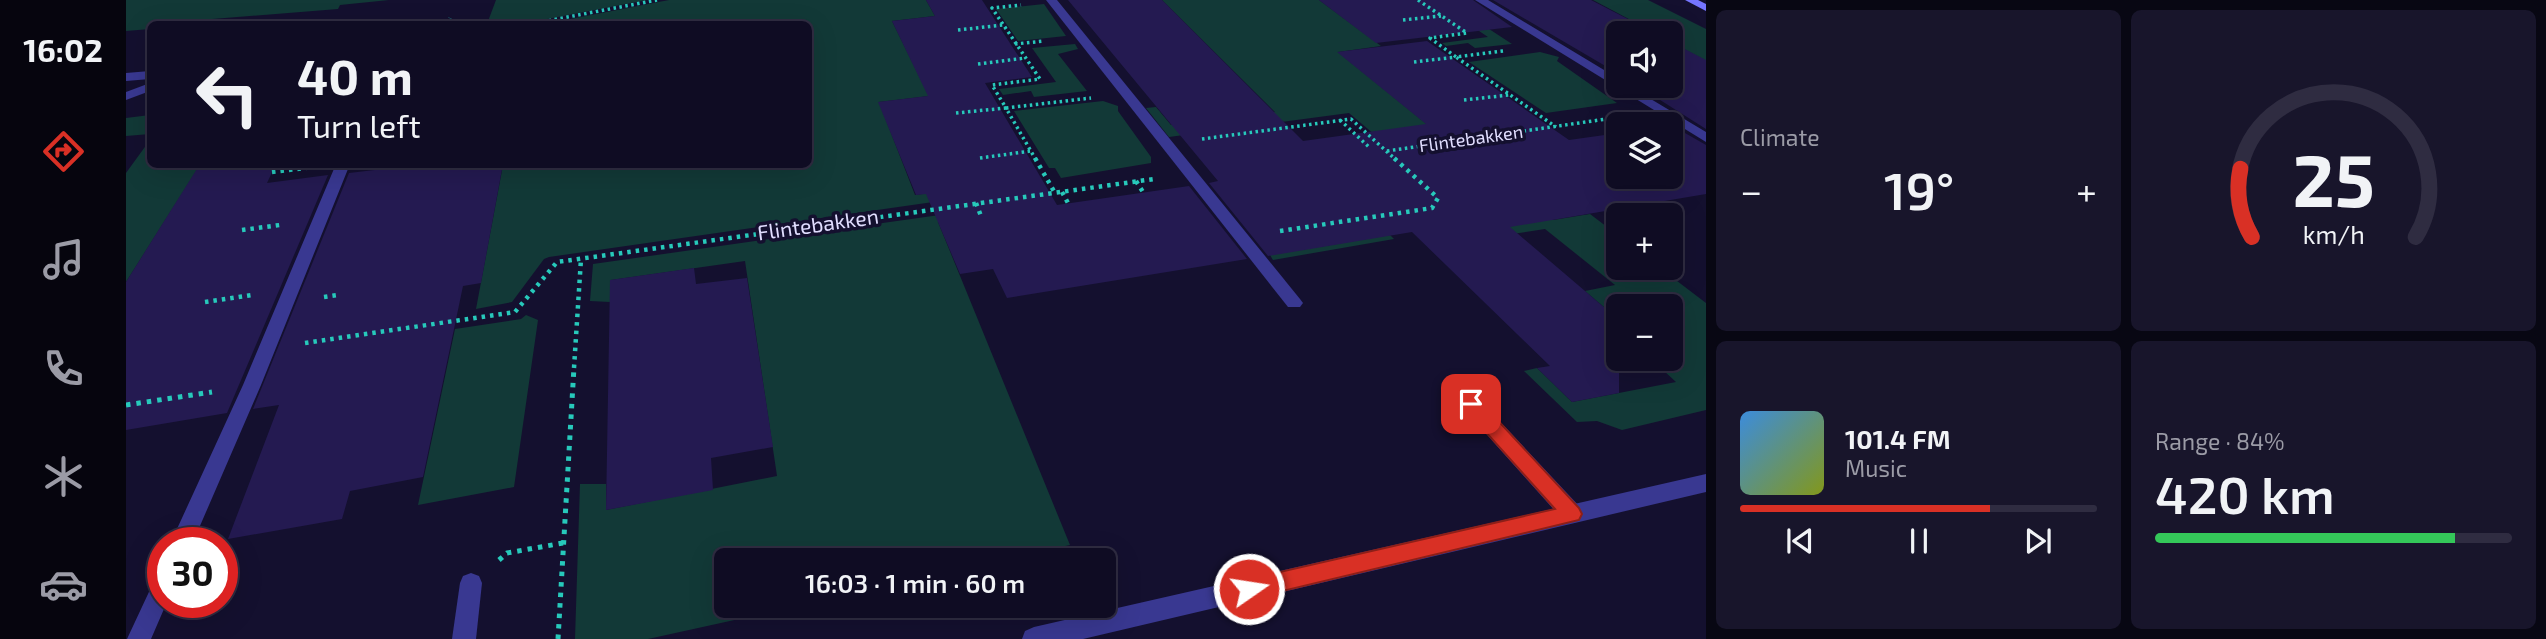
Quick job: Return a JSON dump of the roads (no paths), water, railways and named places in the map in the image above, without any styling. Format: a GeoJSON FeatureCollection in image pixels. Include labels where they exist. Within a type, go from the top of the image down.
{"type":"FeatureCollection","features":[{"type":"Feature","properties":{"kind":"main road"},"geometry":{"type":"LineString","coordinates":[[1690,0],[1706,8]]}},
{"type":"Feature","properties":{"kind":"street"},"geometry":{"type":"LineString","coordinates":[[1051,0],[1294,303]]}},
{"type":"Feature","properties":{"kind":"street"},"geometry":{"type":"LineString","coordinates":[[1480,0],[1606,76]]}},
{"type":"Feature","properties":{"kind":"street"},"geometry":{"type":"LineString","coordinates":[[126,77],[147,75]]}},
{"type":"Feature","properties":{"kind":"street"},"geometry":{"type":"LineString","coordinates":[[126,96],[147,87]]}},
{"type":"Feature","properties":{"kind":"street"},"geometry":{"type":"LineString","coordinates":[[1641,98],[1706,138]]}},
{"type":"Feature","properties":{"kind":"street"},"geometry":{"type":"LineString","coordinates":[[189,527],[252,385],[341,168]]}},
{"type":"Feature","properties":{"kind":"street"},"geometry":{"type":"LineString","coordinates":[[1455,386],[1572,514]]}},
{"type":"Feature","properties":{"kind":"street"},"geometry":{"type":"LineString","coordinates":[[1034,639],[1706,483]]}},
{"type":"Feature","properties":{"kind":"street"},"geometry":{"type":"LineString","coordinates":[[464,639],[471,583]]}},
{"type":"Feature","properties":{"kind":"street"},"geometry":{"type":"LineString","coordinates":[[139,639],[149,618]]}}]}
